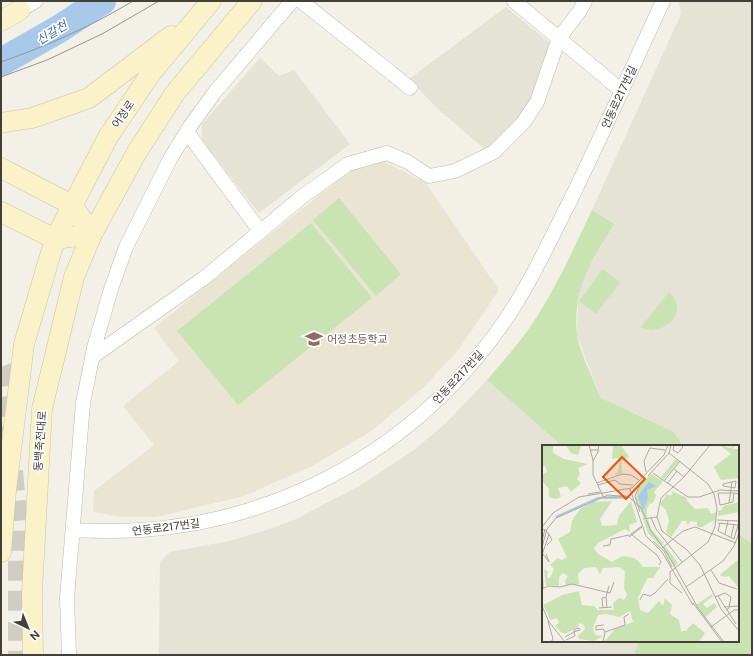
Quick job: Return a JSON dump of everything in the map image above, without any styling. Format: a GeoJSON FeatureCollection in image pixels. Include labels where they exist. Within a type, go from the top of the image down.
{"type":"FeatureCollection","features":[{"type":"Feature","properties":{"kind":"main road","name":"어정로"},"geometry":{"type":"LineString","coordinates":[[55,239],[108,137],[151,73],[211,1]]}},
{"type":"Feature","properties":{"kind":"main road"},"geometry":{"type":"LineString","coordinates":[[92,234],[137,152],[175,93],[252,1]]}},
{"type":"Feature","properties":{"kind":"main road"},"geometry":{"type":"LineString","coordinates":[[1,21],[28,6]]}},
{"type":"Feature","properties":{"kind":"main road"},"geometry":{"type":"LineString","coordinates":[[1,123],[32,118],[89,98],[198,16]]}},
{"type":"Feature","properties":{"kind":"main road"},"geometry":{"type":"LineString","coordinates":[[1,168],[72,205],[92,234]]}},
{"type":"Feature","properties":{"kind":"main road"},"geometry":{"type":"LineString","coordinates":[[1,212],[55,239],[92,234]]}},
{"type":"Feature","properties":{"kind":"main road","name":"동백죽전대로"},"geometry":{"type":"LineString","coordinates":[[33,655],[32,592],[42,409],[74,277],[92,234]]}},
{"type":"Feature","properties":{"kind":"main road"},"geometry":{"type":"LineString","coordinates":[[1,552],[6,491],[24,344],[55,239]]}},
{"type":"Feature","properties":{"kind":"main road"},"geometry":{"type":"LineString","coordinates":[[1,460],[6,491]]}},
{"type":"Feature","properties":{"kind":"street"},"geometry":{"type":"LineString","coordinates":[[69,655],[67,598],[82,403],[92,357],[111,289],[126,247],[170,159],[215,92],[292,1]]}},
{"type":"Feature","properties":{"kind":"street"},"geometry":{"type":"LineString","coordinates":[[301,1],[410,88]]}},
{"type":"Feature","properties":{"kind":"street"},"geometry":{"type":"LineString","coordinates":[[514,1],[622,91]]}},
{"type":"Feature","properties":{"kind":"street"},"geometry":{"type":"LineString","coordinates":[[92,357],[204,278],[303,196],[348,164],[387,153],[408,162],[429,176],[455,171],[494,152],[523,123],[536,102],[558,38],[585,1]]}},
{"type":"Feature","properties":{"kind":"street","name":"언동로217번길"},"geometry":{"type":"LineString","coordinates":[[73,530],[106,532],[150,530],[203,523],[254,510],[285,498],[336,473],[406,428],[428,409],[487,346],[520,296],[552,238],[663,1]]}},
{"type":"Feature","properties":{"kind":"street"},"geometry":{"type":"LineString","coordinates":[[187,132],[260,231]]}},
{"type":"Feature","properties":{"kind":"shaded area"},"geometry":{"type":"Polygon","coordinates":[[[679,1],[752,1],[752,544],[739,534],[739,445],[682,445],[674,432],[601,398],[577,336],[578,301],[582,280],[613,224],[592,210],[681,14],[679,1]]]}},
{"type":"Feature","properties":{"kind":"shaded area"},"geometry":{"type":"Polygon","coordinates":[[[506,7],[552,45],[534,98],[519,121],[487,151],[438,109],[409,79],[506,7]]]}},
{"type":"Feature","properties":{"kind":"shaded area"},"geometry":{"type":"Polygon","coordinates":[[[260,58],[279,76],[294,70],[350,144],[259,213],[202,140],[202,124],[260,58]]]}},
{"type":"Feature","properties":{"kind":"shaded area","name":"어정초등학교"},"geometry":{"type":"Polygon","coordinates":[[[381,160],[426,183],[499,290],[459,349],[424,387],[370,432],[312,466],[244,496],[156,517],[124,517],[93,512],[94,491],[154,445],[123,406],[179,361],[154,328],[349,171],[381,160]]]}},
{"type":"Feature","properties":{"kind":"shaded area"},"geometry":{"type":"Polygon","coordinates":[[[487,380],[561,445],[542,445],[542,642],[639,642],[634,655],[159,655],[160,562],[170,552],[229,541],[264,531],[294,520],[361,485],[414,450],[446,423],[487,380]]]}},
{"type":"Feature","properties":{"kind":"green space"},"geometry":{"type":"Polygon","coordinates":[[[339,198],[401,274],[376,296],[313,220],[339,198]]]}},
{"type":"Feature","properties":{"kind":"green space"},"geometry":{"type":"Polygon","coordinates":[[[592,210],[614,224],[591,263],[580,289],[576,318],[578,341],[583,357],[601,398],[674,432],[682,445],[561,445],[487,380],[520,341],[538,315],[560,277],[592,210]]]}},
{"type":"Feature","properties":{"kind":"green space"},"geometry":{"type":"Polygon","coordinates":[[[311,223],[372,298],[238,405],[177,331],[311,223]]]}},
{"type":"Feature","properties":{"kind":"green space"},"geometry":{"type":"Polygon","coordinates":[[[603,269],[620,282],[596,314],[579,301],[603,269]]]}},
{"type":"Feature","properties":{"kind":"green space"},"geometry":{"type":"Polygon","coordinates":[[[669,292],[675,299],[677,305],[677,312],[674,318],[659,329],[653,330],[641,327],[669,292]]]}},
{"type":"Feature","properties":{"kind":"green space"},"geometry":{"type":"Polygon","coordinates":[[[739,534],[752,544],[752,655],[634,655],[639,642],[739,642],[739,534]]]}},
{"type":"Feature","properties":{"kind":"waterway","name":"신갈천"},"geometry":{"type":"LineString","coordinates":[[1,62],[59,29],[102,1]]}},
{"type":"Feature","properties":{"kind":"tunnel"},"geometry":{"type":"LineString","coordinates":[[1,367],[3,372],[9,431]]}},
{"type":"Feature","properties":{"kind":"tunnel"},"geometry":{"type":"LineString","coordinates":[[13,471],[18,527],[18,655]]}},
{"type":"Feature","properties":{"kind":"tram line"},"geometry":{"type":"LineString","coordinates":[[1,62],[69,35],[133,1]]}},
{"type":"Feature","properties":{"kind":"tram line"},"geometry":{"type":"LineString","coordinates":[[1,77],[47,60],[102,34],[159,1]]}},
{"type":"Feature","properties":{"kind":"place","name":"어정초등학교"},"geometry":{"type":"Point","coordinates":[314,339]}}]}
